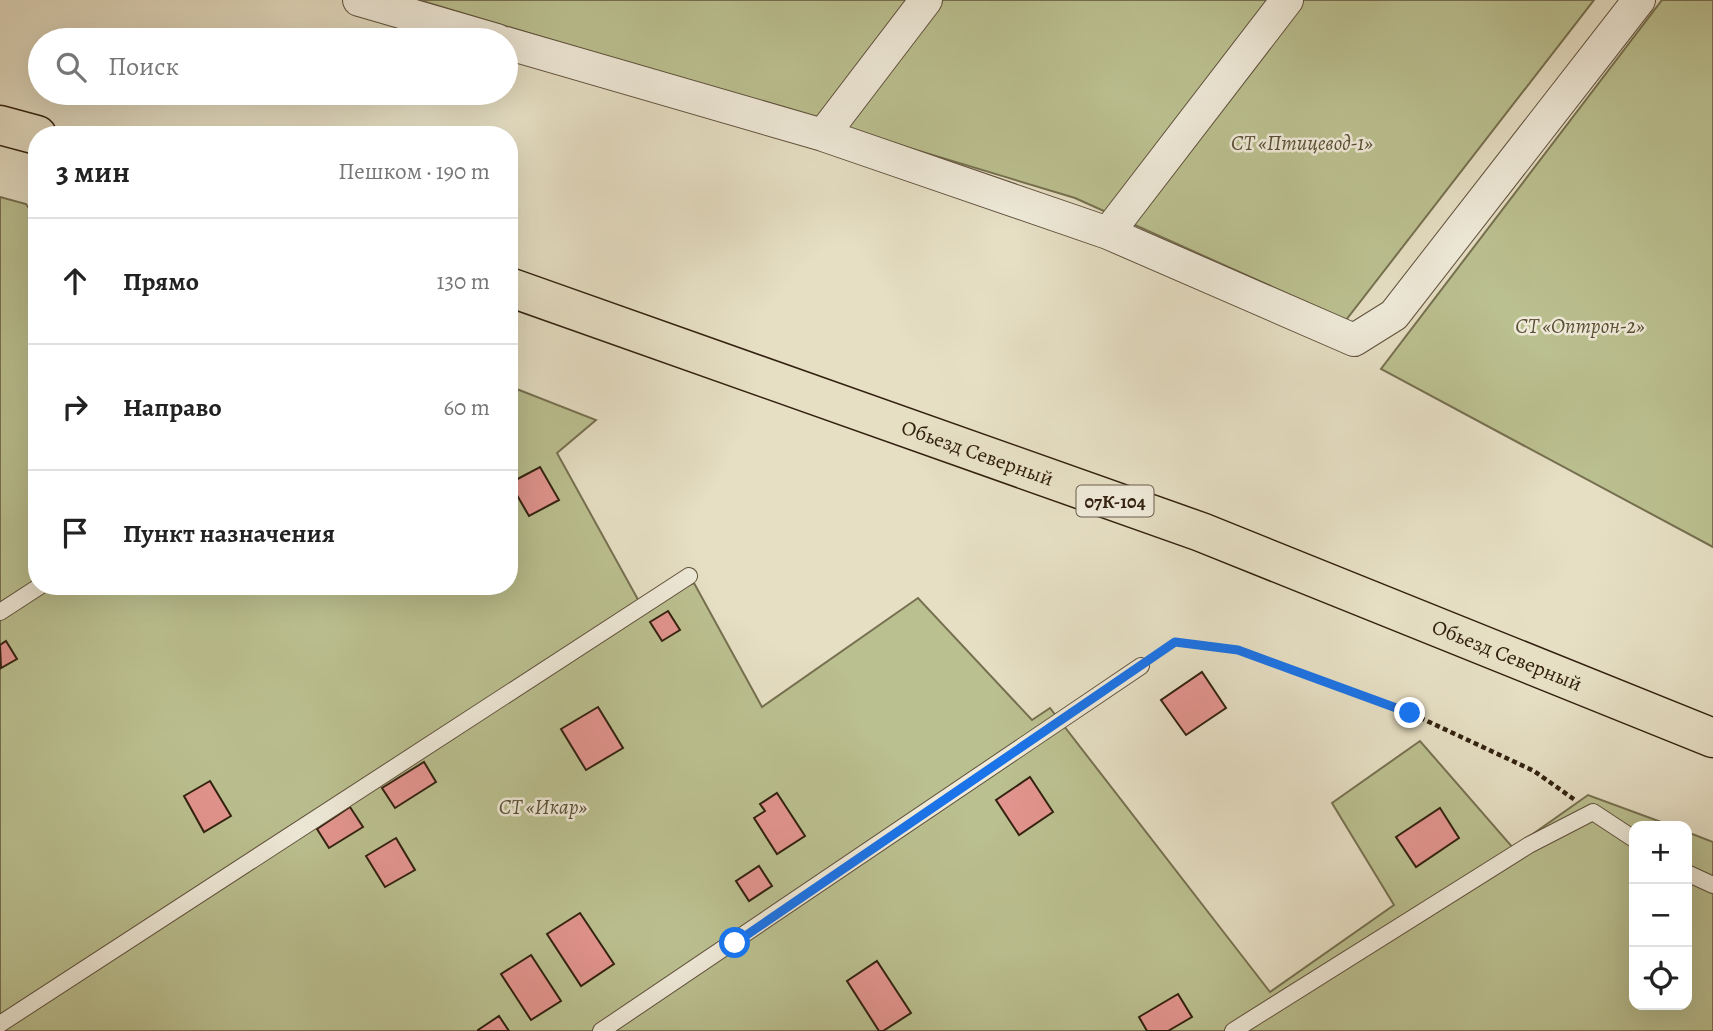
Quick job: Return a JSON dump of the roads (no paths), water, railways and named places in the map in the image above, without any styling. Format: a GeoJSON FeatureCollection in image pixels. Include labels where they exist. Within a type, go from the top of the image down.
{"type":"FeatureCollection","features":[{"type":"Feature","properties":{"kind":"highway"},"geometry":{"type":"LineString","coordinates":[[0,125],[28,133]]}},
{"type":"Feature","properties":{"kind":"highway","name":"Обьезд Северный"},"geometry":{"type":"LineString","coordinates":[[518,291],[1201,532],[1713,738]]}},
{"type":"Feature","properties":{"kind":"street"},"geometry":{"type":"LineString","coordinates":[[359,0],[456,28]]}},
{"type":"Feature","properties":{"kind":"street"},"geometry":{"type":"LineString","coordinates":[[823,135],[926,0]]}},
{"type":"Feature","properties":{"kind":"street"},"geometry":{"type":"LineString","coordinates":[[1108,233],[1287,0]]}},
{"type":"Feature","properties":{"kind":"street"},"geometry":{"type":"LineString","coordinates":[[518,46],[823,135],[1108,233],[1354,340],[1394,315],[1639,0]]}},
{"type":"Feature","properties":{"kind":"lane"},"geometry":{"type":"LineString","coordinates":[[0,1024],[689,576]]}},
{"type":"Feature","properties":{"kind":"lane"},"geometry":{"type":"LineString","coordinates":[[0,612],[28,594]]}},
{"type":"Feature","properties":{"kind":"lane"},"geometry":{"type":"LineString","coordinates":[[600,1031],[1141,666]]}},
{"type":"Feature","properties":{"kind":"lane"},"geometry":{"type":"LineString","coordinates":[[1233,1031],[1505,860],[1593,812],[1629,836]]}},
{"type":"Feature","properties":{"kind":"lane"},"geometry":{"type":"LineString","coordinates":[[1692,875],[1713,885]]}},
{"type":"Feature","properties":{"kind":"park label","name":"СТ «Птицевод-1»"},"geometry":{"type":"Point","coordinates":[1302,143]}},
{"type":"Feature","properties":{"kind":"park label","name":"СТ «Оптрон-2»"},"geometry":{"type":"Point","coordinates":[1580,326]}},
{"type":"Feature","properties":{"kind":"park label","name":"СТ «Икар»"},"geometry":{"type":"Point","coordinates":[543,807]}}]}
